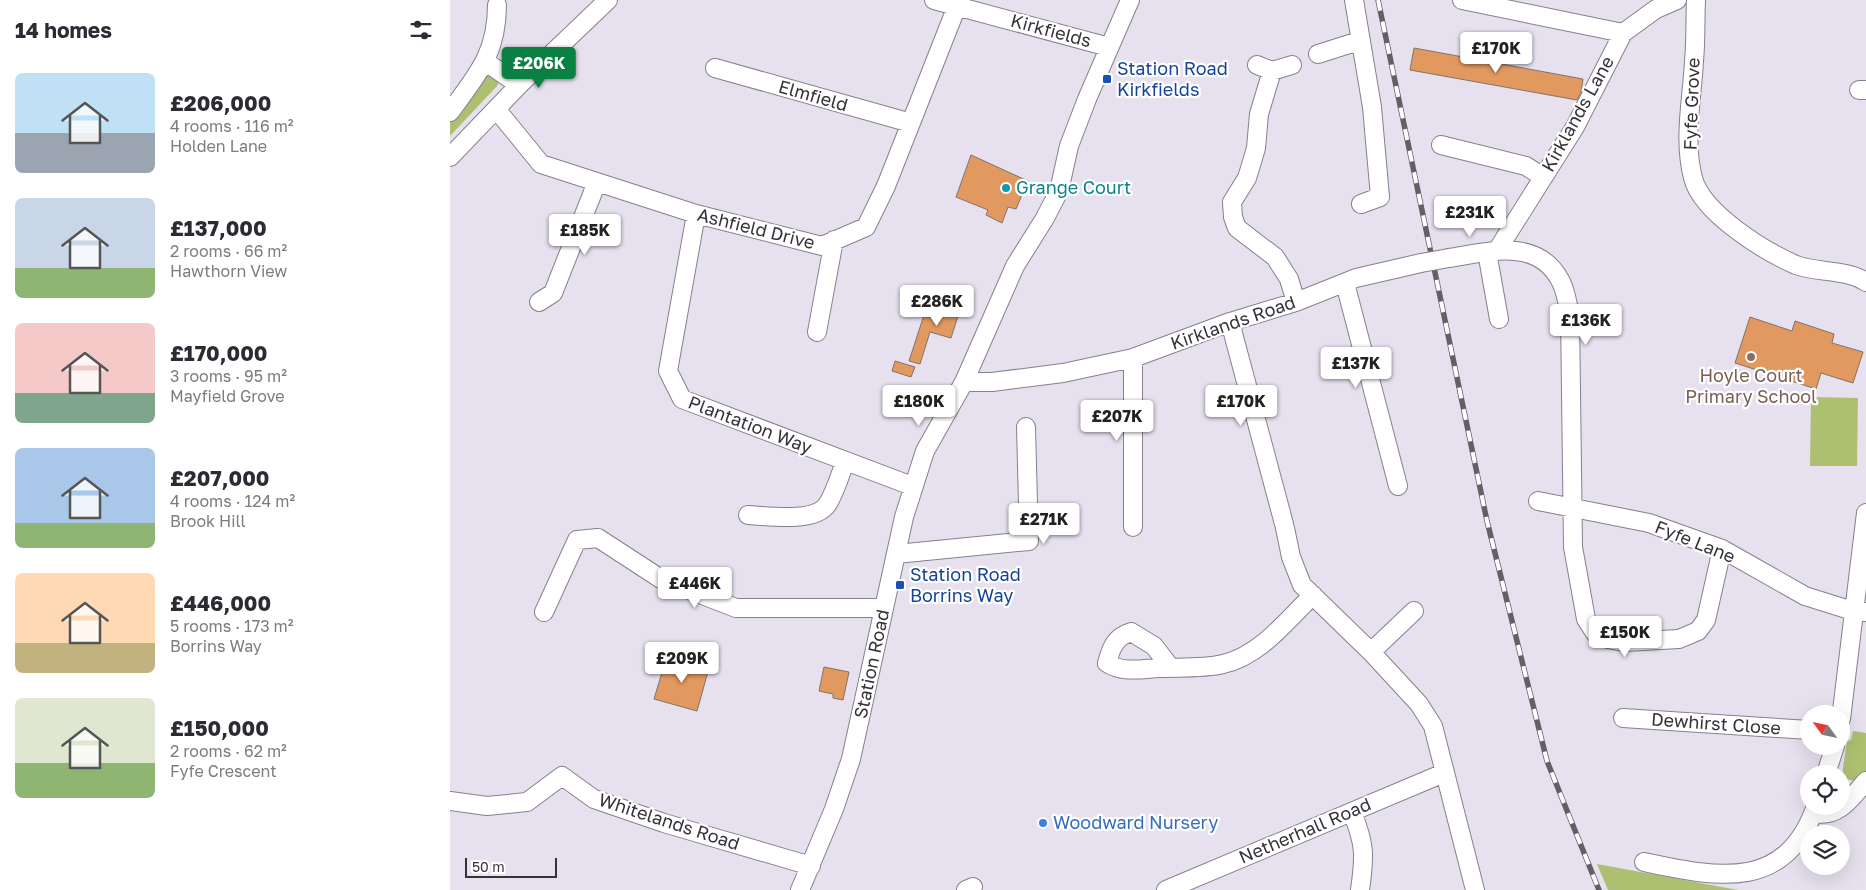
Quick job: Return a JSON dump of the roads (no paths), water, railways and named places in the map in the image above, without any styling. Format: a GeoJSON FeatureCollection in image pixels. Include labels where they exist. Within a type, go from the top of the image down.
{"type":"FeatureCollection","features":[{"type":"Feature","properties":{"kind":"street"},"geometry":{"type":"LineString","coordinates":[[450,157],[519,85],[608,0]]}},
{"type":"Feature","properties":{"kind":"street","name":"Kirkfields"},"geometry":{"type":"LineString","coordinates":[[934,0],[1109,47]]}},
{"type":"Feature","properties":{"kind":"street","name":"Station Road"},"geometry":{"type":"LineString","coordinates":[[800,890],[834,809],[851,759],[912,486],[925,451],[964,382],[1016,266],[1046,218],[1059,191],[1069,146],[1130,0]]}},
{"type":"Feature","properties":{"kind":"street"},"geometry":{"type":"LineString","coordinates":[[1354,0],[1359,41],[1372,107],[1380,197],[1361,204]]}},
{"type":"Feature","properties":{"kind":"street"},"geometry":{"type":"LineString","coordinates":[[1462,0],[1624,33]]}},
{"type":"Feature","properties":{"kind":"street","name":"Kirklands Lane"},"geometry":{"type":"LineString","coordinates":[[1493,250],[1544,177],[1575,127],[1624,33],[1656,9],[1677,0]]}},
{"type":"Feature","properties":{"kind":"street","name":"Fyfe Grove"},"geometry":{"type":"LineString","coordinates":[[1696,0],[1694,61],[1687,134],[1693,180],[1705,200],[1720,217],[1744,234],[1797,265],[1866,280]]}},
{"type":"Feature","properties":{"kind":"street"},"geometry":{"type":"LineString","coordinates":[[450,112],[486,62],[497,28],[497,6]]}},
{"type":"Feature","properties":{"kind":"street","name":"Ashfield Drive"},"geometry":{"type":"LineString","coordinates":[[497,110],[542,164],[696,214],[822,246],[866,226],[886,186],[957,6]]}},
{"type":"Feature","properties":{"kind":"street"},"geometry":{"type":"LineString","coordinates":[[1318,54],[1359,41]]}},
{"type":"Feature","properties":{"kind":"street"},"geometry":{"type":"LineString","coordinates":[[486,62],[519,85]]}},
{"type":"Feature","properties":{"kind":"street"},"geometry":{"type":"LineString","coordinates":[[1292,65],[1265,68],[1256,148],[1247,178],[1232,202],[1233,216],[1237,228],[1275,257],[1289,278],[1296,302]]}},
{"type":"Feature","properties":{"kind":"street","name":"Elmfield"},"geometry":{"type":"LineString","coordinates":[[715,68],[911,123]]}},
{"type":"Feature","properties":{"kind":"street"},"geometry":{"type":"LineString","coordinates":[[1441,146],[1526,166],[1544,177]]}},
{"type":"Feature","properties":{"kind":"street"},"geometry":{"type":"LineString","coordinates":[[539,302],[553,294],[597,182]]}},
{"type":"Feature","properties":{"kind":"street","name":"Plantation Way"},"geometry":{"type":"LineString","coordinates":[[696,214],[668,371],[682,399],[912,486]]}},
{"type":"Feature","properties":{"kind":"street"},"geometry":{"type":"LineString","coordinates":[[817,332],[834,240]]}},
{"type":"Feature","properties":{"kind":"street"},"geometry":{"type":"LineString","coordinates":[[1493,250],[1499,319]]}},
{"type":"Feature","properties":{"kind":"street","name":"Kirklands Road"},"geometry":{"type":"LineString","coordinates":[[964,382],[992,382],[1063,373],[1133,358],[1230,322],[1296,302],[1356,278],[1421,263],[1493,250],[1535,254],[1552,267],[1562,282],[1570,314],[1574,547],[1586,619],[1595,633],[1608,639],[1624,642],[1679,639],[1698,631],[1706,620],[1722,549]]}},
{"type":"Feature","properties":{"kind":"street"},"geometry":{"type":"LineString","coordinates":[[1345,283],[1399,486]]}},
{"type":"Feature","properties":{"kind":"street"},"geometry":{"type":"LineString","coordinates":[[1230,322],[1291,557],[1302,585],[1372,652],[1419,704],[1433,726],[1475,890]]}},
{"type":"Feature","properties":{"kind":"street"},"geometry":{"type":"LineString","coordinates":[[1133,358],[1133,527]]}},
{"type":"Feature","properties":{"kind":"street"},"geometry":{"type":"LineString","coordinates":[[896,554],[1029,541],[1026,427]]}},
{"type":"Feature","properties":{"kind":"street"},"geometry":{"type":"LineString","coordinates":[[748,515],[802,516],[816,514],[826,506],[845,462]]}},
{"type":"Feature","properties":{"kind":"street","name":"Fyfe Lane"},"geometry":{"type":"LineString","coordinates":[[1538,501],[1573,510],[1649,523],[1722,549],[1805,596],[1861,612]]}},
{"type":"Feature","properties":{"kind":"street"},"geometry":{"type":"LineString","coordinates":[[1844,705],[1861,612],[1866,513]]}},
{"type":"Feature","properties":{"kind":"street"},"geometry":{"type":"LineString","coordinates":[[544,612],[578,540],[598,538],[661,579],[736,608],[884,608]]}},
{"type":"Feature","properties":{"kind":"street"},"geometry":{"type":"LineString","coordinates":[[1171,668],[1154,646],[1131,632],[1121,636],[1116,641],[1103,666],[1126,670],[1171,668],[1222,665],[1241,659],[1255,650],[1314,595]]}},
{"type":"Feature","properties":{"kind":"street"},"geometry":{"type":"LineString","coordinates":[[1372,652],[1414,611]]}},
{"type":"Feature","properties":{"kind":"street","name":"Dewhirst Close"},"geometry":{"type":"LineString","coordinates":[[1623,718],[1800,729]]}},
{"type":"Feature","properties":{"kind":"street","name":"Netherhall Road"},"geometry":{"type":"LineString","coordinates":[[1166,890],[1444,773]]}},
{"type":"Feature","properties":{"kind":"street","name":"Whitelands Road"},"geometry":{"type":"LineString","coordinates":[[450,801],[488,806],[527,802],[562,776],[594,799],[664,823],[811,866]]}},
{"type":"Feature","properties":{"kind":"street"},"geometry":{"type":"LineString","coordinates":[[1850,798],[1866,781]]}},
{"type":"Feature","properties":{"kind":"street"},"geometry":{"type":"LineString","coordinates":[[1352,812],[1362,838],[1365,858],[1360,890]]}},
{"type":"Feature","properties":{"kind":"street"},"geometry":{"type":"LineString","coordinates":[[1644,862],[1722,879],[1742,880],[1764,876],[1779,867],[1794,852],[1812,815]]}},
{"type":"Feature","properties":{"kind":"railway"},"geometry":{"type":"LineString","coordinates":[[1378,0],[1487,521],[1547,761],[1599,890]]}},
{"type":"Feature","properties":{"kind":"place","name":"Station Road Kirkfields"},"geometry":{"type":"Point","coordinates":[1107,79]}},
{"type":"Feature","properties":{"kind":"place","name":"Grange Court"},"geometry":{"type":"Point","coordinates":[1006,188]}},
{"type":"Feature","properties":{"kind":"place","name":"Hoyle Court Primary School"},"geometry":{"type":"Point","coordinates":[1751,357]}},
{"type":"Feature","properties":{"kind":"place","name":"Station Road Borrins Way"},"geometry":{"type":"Point","coordinates":[900,585]}},
{"type":"Feature","properties":{"kind":"place","name":"Woodward Nursery"},"geometry":{"type":"Point","coordinates":[1043,823]}}]}
